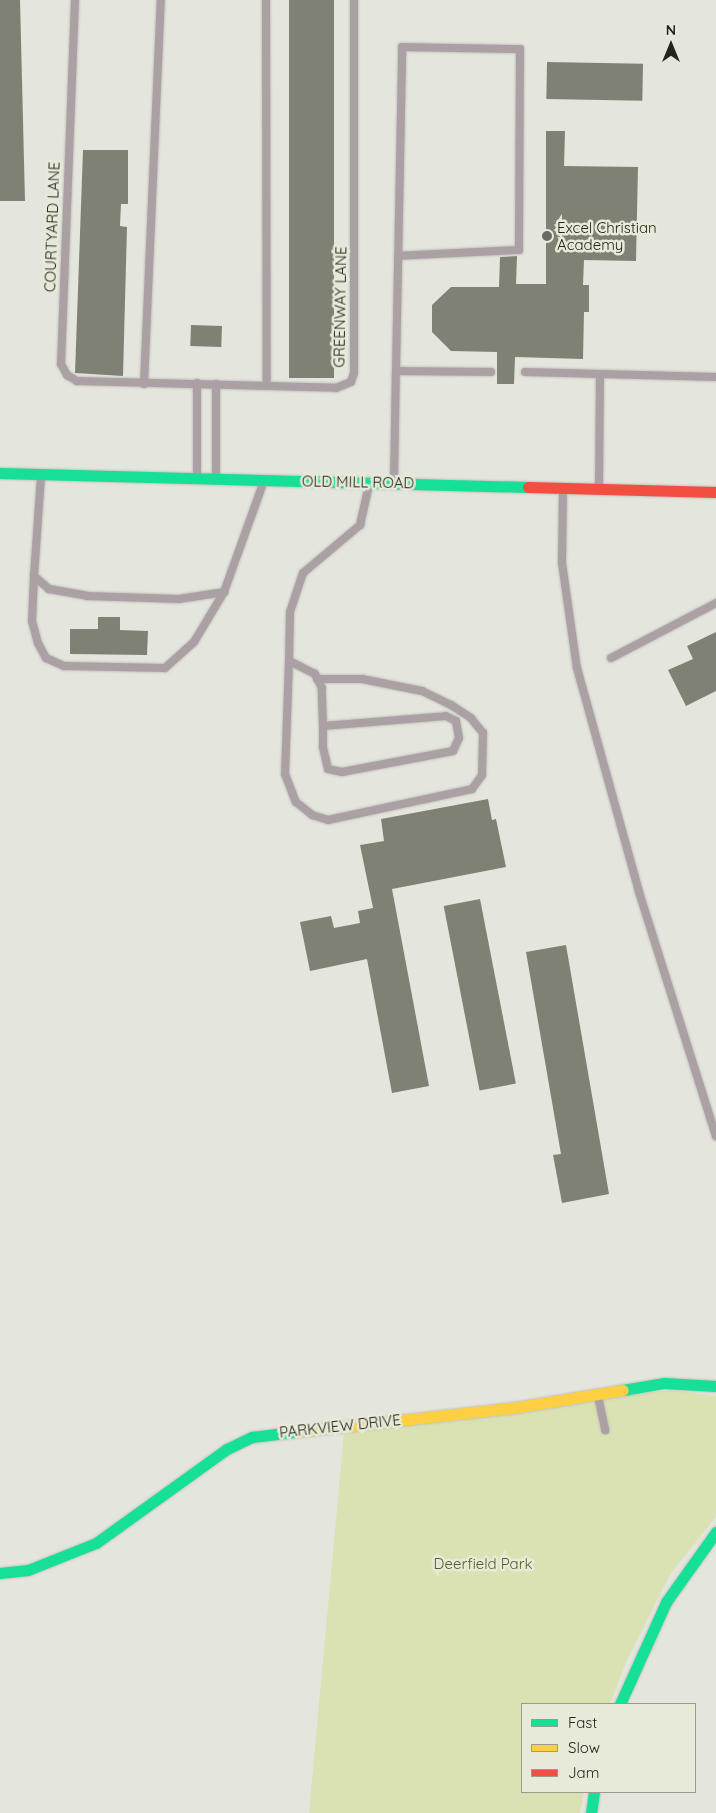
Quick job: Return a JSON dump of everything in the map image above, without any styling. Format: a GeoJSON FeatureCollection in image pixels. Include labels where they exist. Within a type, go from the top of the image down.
{"type":"FeatureCollection","features":[{"type":"Feature","properties":{"kind":"street","name":"OLD MILL ROAD"},"geometry":{"type":"LineString","coordinates":[[0,473],[716,492]]}},
{"type":"Feature","properties":{"kind":"street","name":"PARKVIEW DRIVE"},"geometry":{"type":"LineString","coordinates":[[0,1573],[28,1570],[96,1543],[227,1449],[252,1436],[518,1407],[678,1382],[716,1386]]}},
{"type":"Feature","properties":{"kind":"street"},"geometry":{"type":"LineString","coordinates":[[620,1703],[666,1602],[716,1532]]}},
{"type":"Feature","properties":{"kind":"street"},"geometry":{"type":"LineString","coordinates":[[591,1813],[594,1793]]}},
{"type":"Feature","properties":{"kind":"lane","name":"COURTYARD LANE"},"geometry":{"type":"LineString","coordinates":[[74,0],[61,364],[67,375],[77,381],[266,386]]}},
{"type":"Feature","properties":{"kind":"lane"},"geometry":{"type":"LineString","coordinates":[[144,384],[161,0]]}},
{"type":"Feature","properties":{"kind":"lane"},"geometry":{"type":"LineString","coordinates":[[266,0],[266,386]]}},
{"type":"Feature","properties":{"kind":"lane","name":"GREENWAY LANE"},"geometry":{"type":"LineString","coordinates":[[266,386],[336,388],[351,382],[354,373],[354,0]]}},
{"type":"Feature","properties":{"kind":"lane"},"geometry":{"type":"LineString","coordinates":[[394,483],[398,256],[402,47],[520,49],[519,250],[398,256]]}},
{"type":"Feature","properties":{"kind":"lane"},"geometry":{"type":"LineString","coordinates":[[396,371],[490,372]]}},
{"type":"Feature","properties":{"kind":"lane"},"geometry":{"type":"LineString","coordinates":[[525,372],[716,377]]}},
{"type":"Feature","properties":{"kind":"lane"},"geometry":{"type":"LineString","coordinates":[[599,489],[600,374]]}},
{"type":"Feature","properties":{"kind":"lane"},"geometry":{"type":"LineString","coordinates":[[197,384],[197,478]]}},
{"type":"Feature","properties":{"kind":"lane"},"geometry":{"type":"LineString","coordinates":[[216,384],[216,479]]}},
{"type":"Feature","properties":{"kind":"lane"},"geometry":{"type":"LineString","coordinates":[[41,474],[32,621],[38,643],[46,658],[64,666],[164,668],[194,642],[224,592],[265,480]]}},
{"type":"Feature","properties":{"kind":"lane"},"geometry":{"type":"LineString","coordinates":[[289,662],[317,679],[371,681],[422,692],[451,705],[471,718],[483,733],[482,775],[472,789],[328,820],[312,815],[296,802],[284,774],[290,612],[303,573],[360,525],[370,483]]}},
{"type":"Feature","properties":{"kind":"lane"},"geometry":{"type":"LineString","coordinates":[[563,488],[562,564],[578,668],[638,892],[716,1136]]}},
{"type":"Feature","properties":{"kind":"lane"},"geometry":{"type":"LineString","coordinates":[[34,576],[49,589],[87,596],[179,599],[224,592]]}},
{"type":"Feature","properties":{"kind":"lane"},"geometry":{"type":"LineString","coordinates":[[611,658],[716,604]]}},
{"type":"Feature","properties":{"kind":"lane"},"geometry":{"type":"LineString","coordinates":[[317,679],[322,688],[323,726],[328,769],[342,772],[453,751],[459,738],[456,721],[446,716],[323,726]]}},
{"type":"Feature","properties":{"kind":"lane"},"geometry":{"type":"LineString","coordinates":[[597,1394],[605,1430]]}},
{"type":"Feature","properties":{"kind":"green space","name":"Deerfield Park"},"geometry":{"type":"Polygon","coordinates":[[[670,1390],[716,1396],[716,1517],[671,1573],[627,1660],[610,1703],[521,1703],[521,1793],[584,1793],[580,1813],[309,1813],[344,1433],[670,1390]]]}},
{"type":"Feature","properties":{"kind":"building"},"geometry":{"type":"Polygon","coordinates":[[[0,0],[20,0],[25,201],[0,201],[0,0]]]}},
{"type":"Feature","properties":{"kind":"building"},"geometry":{"type":"Polygon","coordinates":[[[289,0],[334,0],[334,378],[289,378],[289,0]]]}},
{"type":"Feature","properties":{"kind":"building"},"geometry":{"type":"Polygon","coordinates":[[[547,62],[643,64],[642,101],[546,99],[547,62]]]}},
{"type":"Feature","properties":{"kind":"building"},"geometry":{"type":"Polygon","coordinates":[[[546,131],[565,131],[564,166],[638,167],[636,261],[584,260],[583,285],[589,285],[589,312],[584,312],[583,359],[515,357],[514,384],[497,384],[497,352],[451,351],[432,332],[432,305],[451,287],[499,287],[500,257],[517,256],[516,284],[546,284],[546,131]]]}},
{"type":"Feature","properties":{"kind":"building"},"geometry":{"type":"Polygon","coordinates":[[[83,150],[128,150],[128,204],[121,204],[120,226],[127,227],[123,376],[75,373],[83,150]]]}},
{"type":"Feature","properties":{"kind":"building"},"geometry":{"type":"Polygon","coordinates":[[[191,325],[222,326],[221,347],[190,346],[191,325]]]}},
{"type":"Feature","properties":{"kind":"building"},"geometry":{"type":"Polygon","coordinates":[[[98,617],[120,617],[120,630],[148,631],[147,655],[70,654],[70,629],[98,629],[98,617]]]}},
{"type":"Feature","properties":{"kind":"building"},"geometry":{"type":"Polygon","coordinates":[[[716,632],[716,691],[686,706],[668,670],[693,659],[687,646],[716,632]]]}},
{"type":"Feature","properties":{"kind":"building"},"geometry":{"type":"Polygon","coordinates":[[[488,799],[492,820],[496,819],[506,867],[392,889],[429,1086],[392,1093],[367,959],[310,971],[300,922],[331,916],[334,928],[360,923],[358,911],[373,908],[360,845],[384,841],[381,819],[488,799]]]}},
{"type":"Feature","properties":{"kind":"building"},"geometry":{"type":"Polygon","coordinates":[[[480,899],[516,1084],[480,1091],[444,906],[480,899]]]}},
{"type":"Feature","properties":{"kind":"building"},"geometry":{"type":"Polygon","coordinates":[[[566,945],[609,1194],[562,1203],[553,1155],[561,1154],[526,952],[566,945]]]}},
{"type":"Feature","properties":{"kind":"traffic: fast"},"geometry":{"type":"LineString","coordinates":[[0,473],[528,487]]}},
{"type":"Feature","properties":{"kind":"traffic: fast"},"geometry":{"type":"LineString","coordinates":[[623,1390],[664,1383],[716,1386]]}},
{"type":"Feature","properties":{"kind":"traffic: fast"},"geometry":{"type":"LineString","coordinates":[[0,1573],[28,1570],[96,1543],[227,1449],[252,1437],[302,1431]]}},
{"type":"Feature","properties":{"kind":"traffic: fast"},"geometry":{"type":"LineString","coordinates":[[620,1703],[666,1602],[716,1532]]}},
{"type":"Feature","properties":{"kind":"traffic: fast"},"geometry":{"type":"LineString","coordinates":[[591,1813],[594,1793]]}},
{"type":"Feature","properties":{"kind":"traffic: slow"},"geometry":{"type":"LineString","coordinates":[[302,1431],[518,1407],[623,1390]]}},
{"type":"Feature","properties":{"kind":"traffic: jam"},"geometry":{"type":"LineString","coordinates":[[528,487],[716,492]]}},
{"type":"Feature","properties":{"kind":"place","name":"Excel Christian Academy"},"geometry":{"type":"Point","coordinates":[547,236]}}]}
